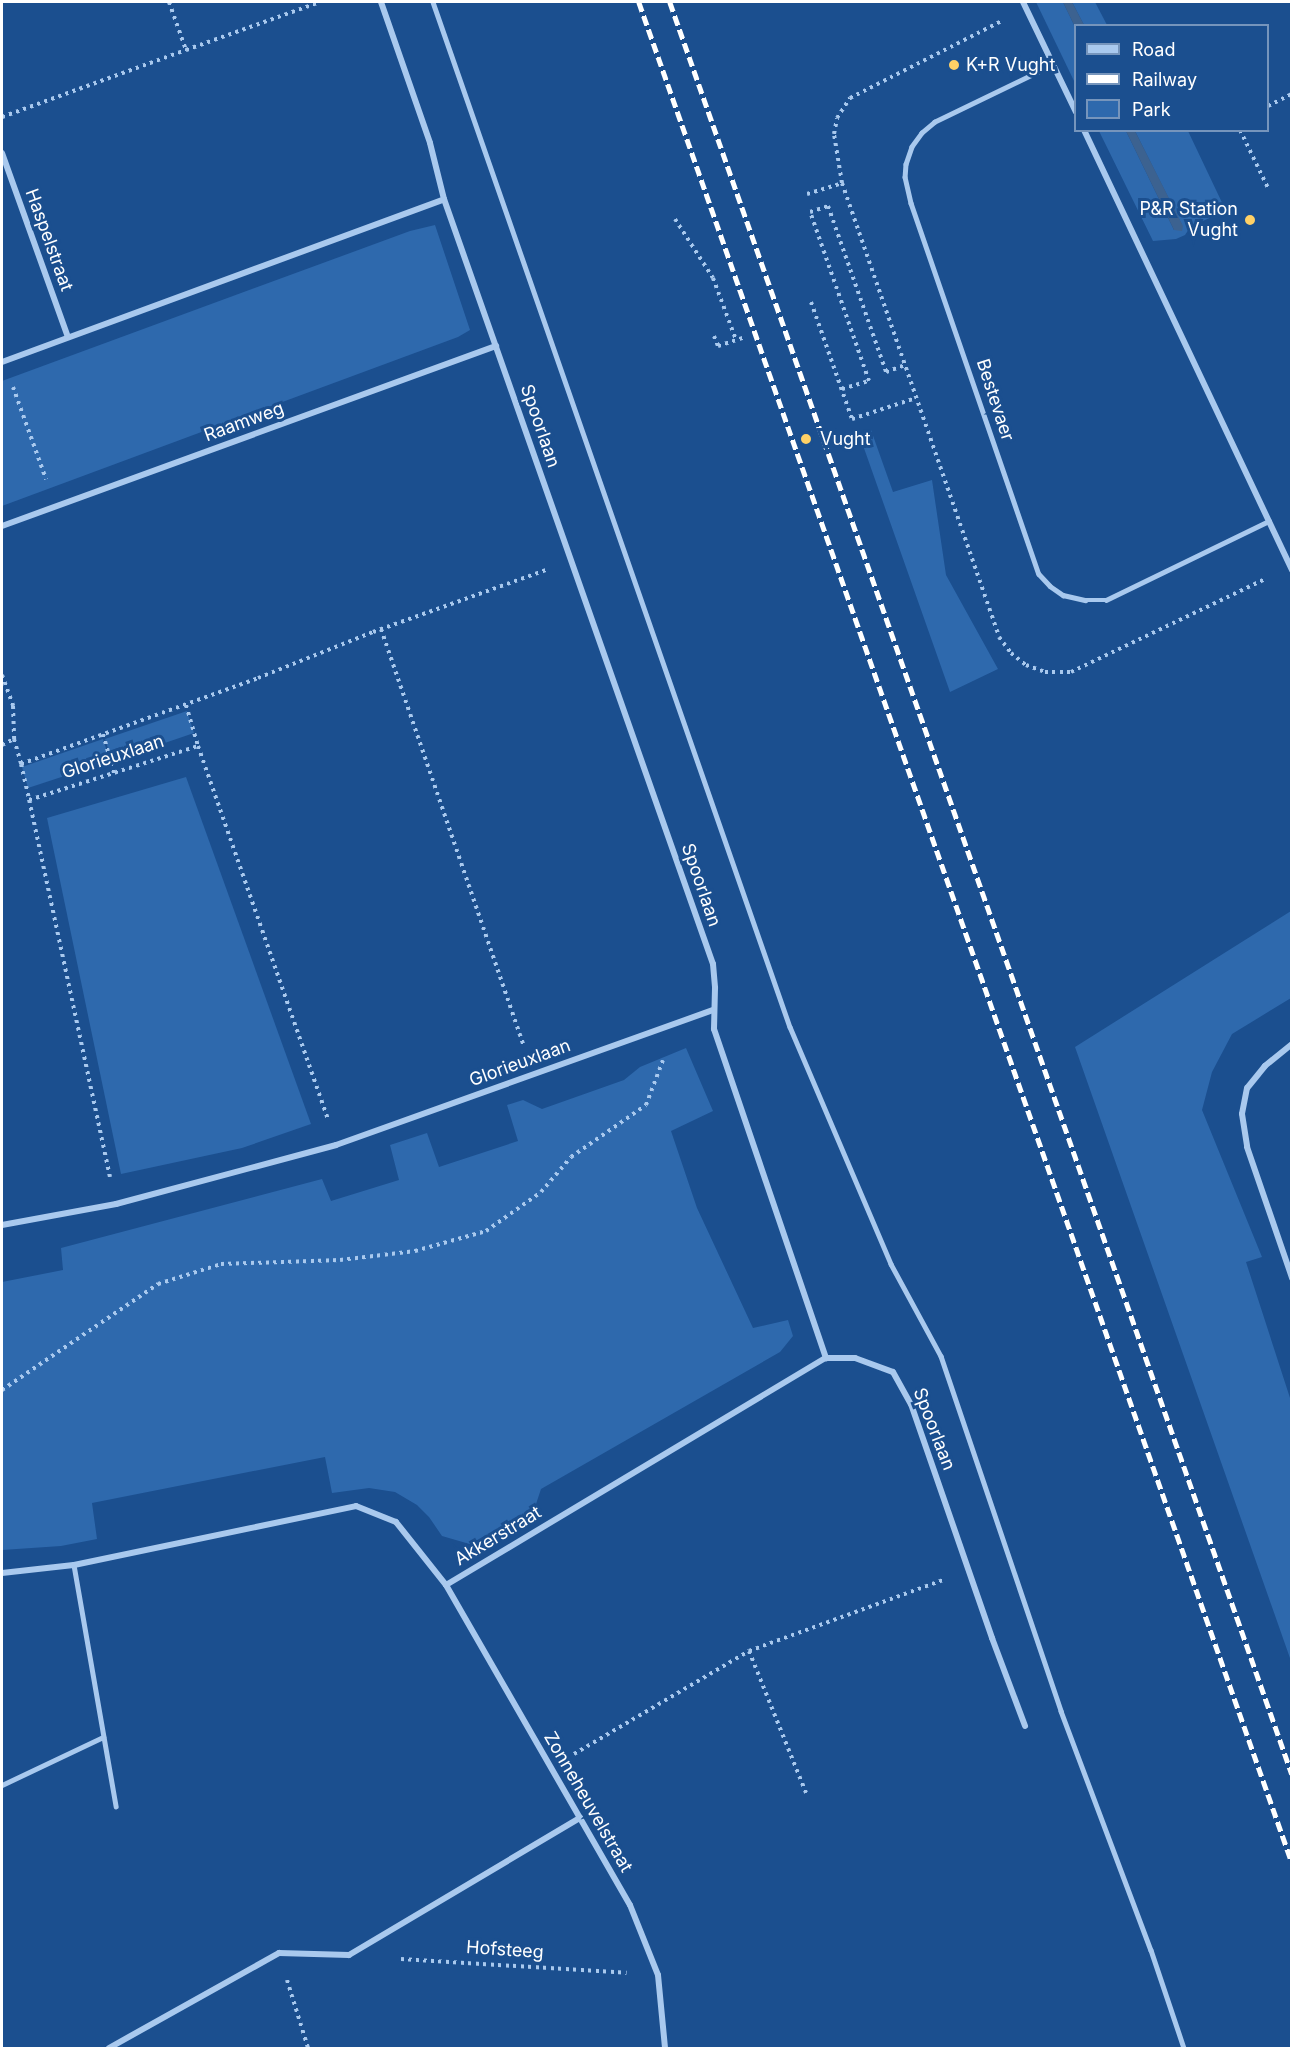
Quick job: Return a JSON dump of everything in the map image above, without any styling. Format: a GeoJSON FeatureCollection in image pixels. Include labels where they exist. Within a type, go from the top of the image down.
{"type":"FeatureCollection","features":[{"type":"Feature","properties":{"kind":"street","name":"Spoorlaan"},"geometry":{"type":"LineString","coordinates":[[381,2],[430,143],[444,199],[713,964],[714,1029],[826,1358],[855,1358],[893,1372],[911,1404],[1025,1726]]}},
{"type":"Feature","properties":{"kind":"street"},"geometry":{"type":"LineString","coordinates":[[1023,2],[1074,108]]}},
{"type":"Feature","properties":{"kind":"street"},"geometry":{"type":"LineString","coordinates":[[1085,132],[1292,570]]}},
{"type":"Feature","properties":{"kind":"street","name":"Haspelstraat"},"geometry":{"type":"LineString","coordinates":[[2,153],[68,337]]}},
{"type":"Feature","properties":{"kind":"street"},"geometry":{"type":"LineString","coordinates":[[3,362],[444,199]]}},
{"type":"Feature","properties":{"kind":"street","name":"Raamweg"},"geometry":{"type":"LineString","coordinates":[[2,526],[496,346]]}},
{"type":"Feature","properties":{"kind":"street","name":"Glorieuxlaan"},"geometry":{"type":"LineString","coordinates":[[2,1225],[116,1204],[336,1145],[713,1010]]}},
{"type":"Feature","properties":{"kind":"street"},"geometry":{"type":"LineString","coordinates":[[1292,1044],[1265,1066],[1247,1088],[1242,1114],[1247,1147],[1292,1278]]}},
{"type":"Feature","properties":{"kind":"street","name":"Akkerstraat"},"geometry":{"type":"LineString","coordinates":[[2,1573],[74,1565],[356,1506],[396,1522],[446,1585],[826,1358]]}},
{"type":"Feature","properties":{"kind":"street","name":"Zonneheuvelstraat"},"geometry":{"type":"LineString","coordinates":[[446,1585],[630,1905],[658,1975],[666,2049]]}},
{"type":"Feature","properties":{"kind":"street"},"geometry":{"type":"LineString","coordinates":[[109,2049],[279,1953],[349,1955],[580,1818]]}},
{"type":"Feature","properties":{"kind":"lane"},"geometry":{"type":"LineString","coordinates":[[433,2],[790,1028],[891,1264],[941,1356],[1061,1711],[1150,1950],[1184,2049]]}},
{"type":"Feature","properties":{"kind":"lane","name":"Bestevaer"},"geometry":{"type":"LineString","coordinates":[[1053,64],[935,122],[922,133],[912,147],[905,177],[911,203],[1039,574],[1050,586],[1064,595],[1085,600],[1106,600],[1269,522]]}},
{"type":"Feature","properties":{"kind":"lane"},"geometry":{"type":"LineString","coordinates":[[74,1565],[116,1806]]}},
{"type":"Feature","properties":{"kind":"lane"},"geometry":{"type":"LineString","coordinates":[[2,1785],[103,1737]]}},
{"type":"Feature","properties":{"kind":"path"},"geometry":{"type":"LineString","coordinates":[[169,2],[186,50]]}},
{"type":"Feature","properties":{"kind":"path"},"geometry":{"type":"LineString","coordinates":[[2,117],[320,2]]}},
{"type":"Feature","properties":{"kind":"path"},"geometry":{"type":"LineString","coordinates":[[842,183],[834,134],[837,118],[850,98],[1027,9]]}},
{"type":"Feature","properties":{"kind":"path"},"geometry":{"type":"LineString","coordinates":[[1269,106],[1292,94]]}},
{"type":"Feature","properties":{"kind":"path"},"geometry":{"type":"LineString","coordinates":[[1241,132],[1268,188]]}},
{"type":"Feature","properties":{"kind":"path"},"geometry":{"type":"LineString","coordinates":[[842,390],[869,381],[810,212],[828,206],[886,372],[906,365]]}},
{"type":"Feature","properties":{"kind":"path"},"geometry":{"type":"LineString","coordinates":[[675,219],[712,278],[736,340]]}},
{"type":"Feature","properties":{"kind":"path"},"geometry":{"type":"LineString","coordinates":[[811,302],[852,418],[916,398]]}},
{"type":"Feature","properties":{"kind":"path"},"geometry":{"type":"LineString","coordinates":[[714,336],[718,346],[743,338]]}},
{"type":"Feature","properties":{"kind":"path"},"geometry":{"type":"LineString","coordinates":[[3,362],[56,506]]}},
{"type":"Feature","properties":{"kind":"path"},"geometry":{"type":"LineString","coordinates":[[21,764],[186,705],[381,629],[572,561]]}},
{"type":"Feature","properties":{"kind":"path"},"geometry":{"type":"LineString","coordinates":[[381,629],[532,1074]]}},
{"type":"Feature","properties":{"kind":"path"},"geometry":{"type":"LineString","coordinates":[[2,675],[13,706],[14,739],[116,1204]]}},
{"type":"Feature","properties":{"kind":"path"},"geometry":{"type":"LineString","coordinates":[[186,705],[198,746],[336,1145]]}},
{"type":"Feature","properties":{"kind":"path"},"geometry":{"type":"LineString","coordinates":[[103,734],[114,772]]}},
{"type":"Feature","properties":{"kind":"path"},"geometry":{"type":"LineString","coordinates":[[2,745],[14,739]]}},
{"type":"Feature","properties":{"kind":"path","name":"Glorieuxlaan"},"geometry":{"type":"LineString","coordinates":[[29,800],[198,746]]}},
{"type":"Feature","properties":{"kind":"path"},"geometry":{"type":"LineString","coordinates":[[2,1390],[158,1284],[221,1264],[340,1260],[415,1251],[486,1231],[542,1192],[571,1157],[646,1105],[677,1023]]}},
{"type":"Feature","properties":{"kind":"path"},"geometry":{"type":"LineString","coordinates":[[551,1767],[749,1651],[969,1570]]}},
{"type":"Feature","properties":{"kind":"path"},"geometry":{"type":"LineString","coordinates":[[749,1651],[806,1793]]}},
{"type":"Feature","properties":{"kind":"path"},"geometry":{"type":"LineString","coordinates":[[279,1953],[308,2049]]}},
{"type":"Feature","properties":{"kind":"path","name":"Hofsteeg"},"geometry":{"type":"LineString","coordinates":[[349,1955],[658,1975]]}},
{"type":"Feature","properties":{"kind":"green space"},"geometry":{"type":"Polygon","coordinates":[[[1036,2],[1063,2],[1074,25],[1074,81],[1036,2]]]}},
{"type":"Feature","properties":{"kind":"green space"},"geometry":{"type":"Polygon","coordinates":[[[1072,2],[1095,2],[1106,24],[1083,24],[1072,2]]]}},
{"type":"Feature","properties":{"kind":"green space"},"geometry":{"type":"Polygon","coordinates":[[[1099,132],[1126,132],[1174,230],[1182,225],[1136,132],[1188,132],[1226,211],[1191,226],[1185,235],[1176,239],[1153,241],[1099,132]]]}},
{"type":"Feature","properties":{"kind":"green space"},"geometry":{"type":"Polygon","coordinates":[[[435,225],[470,330],[458,337],[2,506],[2,381],[410,231],[435,225]]]}},
{"type":"Feature","properties":{"kind":"green space"},"geometry":{"type":"Polygon","coordinates":[[[871,430],[893,492],[932,480],[946,575],[998,669],[950,692],[859,434],[871,430]]]}},
{"type":"Feature","properties":{"kind":"green space"},"geometry":{"type":"Polygon","coordinates":[[[187,711],[194,733],[112,761],[105,739],[187,711]]]}},
{"type":"Feature","properties":{"kind":"green space"},"geometry":{"type":"Polygon","coordinates":[[[103,739],[110,761],[28,788],[22,767],[103,739]]]}},
{"type":"Feature","properties":{"kind":"green space"},"geometry":{"type":"Polygon","coordinates":[[[186,777],[311,1124],[242,1148],[121,1174],[47,818],[186,777]]]}},
{"type":"Feature","properties":{"kind":"green space"},"geometry":{"type":"Polygon","coordinates":[[[1291,911],[1291,998],[1232,1034],[1212,1072],[1202,1110],[1262,1257],[1246,1262],[1291,1401],[1291,1661],[1075,1047],[1291,911]]]}},
{"type":"Feature","properties":{"kind":"green space"},"geometry":{"type":"Polygon","coordinates":[[[686,1048],[713,1111],[671,1131],[697,1208],[753,1328],[788,1320],[793,1336],[780,1352],[541,1489],[533,1513],[482,1543],[473,1545],[442,1536],[429,1517],[417,1505],[395,1492],[369,1488],[332,1493],[325,1457],[92,1503],[97,1539],[61,1546],[2,1550],[2,1282],[63,1270],[61,1248],[322,1179],[331,1201],[399,1180],[390,1145],[427,1133],[439,1167],[518,1141],[507,1105],[523,1100],[542,1109],[624,1080],[640,1067],[686,1048]]]}},
{"type":"Feature","properties":{"kind":"shaded area"},"geometry":{"type":"Polygon","coordinates":[[[1063,2],[1072,2],[1083,24],[1074,25],[1063,2]]]}},
{"type":"Feature","properties":{"kind":"shaded area"},"geometry":{"type":"Polygon","coordinates":[[[1126,132],[1136,132],[1183,226],[1182,231],[1174,230],[1126,132]]]}},
{"type":"Feature","properties":{"kind":"railway"},"geometry":{"type":"LineString","coordinates":[[639,2],[1292,1862]]}},
{"type":"Feature","properties":{"kind":"railway"},"geometry":{"type":"LineString","coordinates":[[670,2],[1292,1774]]}},
{"type":"Feature","properties":{"kind":"place","name":"K+R Vught"},"geometry":{"type":"Point","coordinates":[954,65]}},
{"type":"Feature","properties":{"kind":"place","name":"P&R Station Vught"},"geometry":{"type":"Point","coordinates":[1250,220]}},
{"type":"Feature","properties":{"kind":"place","name":"Vught"},"geometry":{"type":"Point","coordinates":[806,439]}}]}
